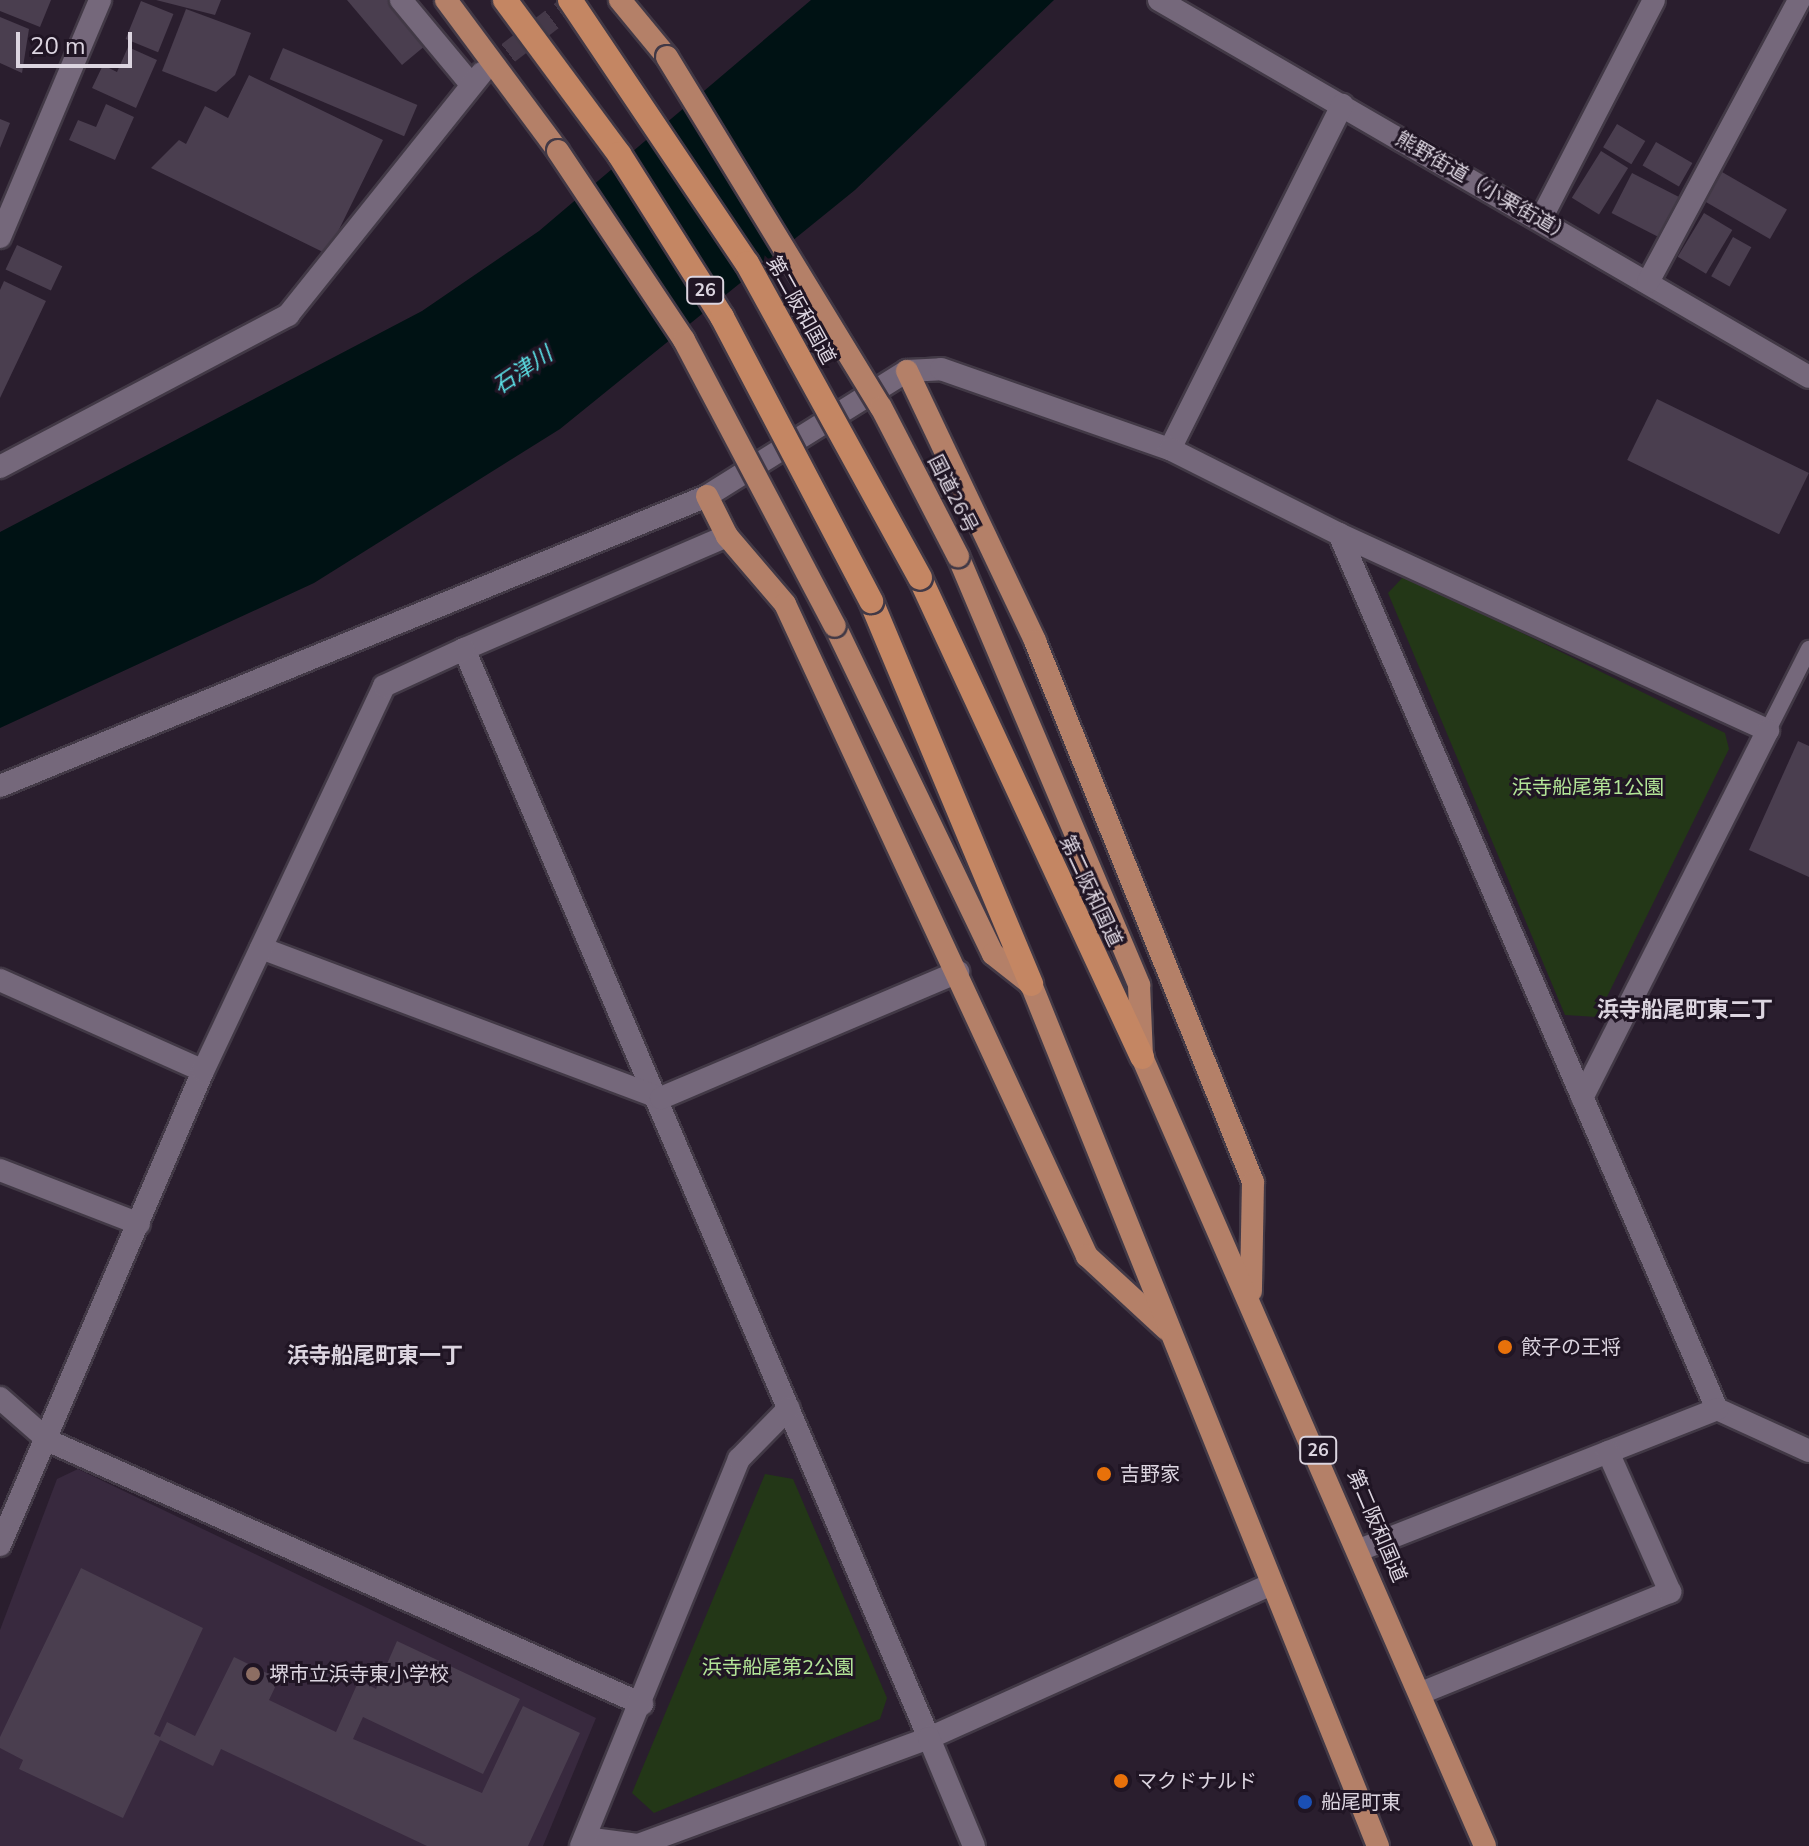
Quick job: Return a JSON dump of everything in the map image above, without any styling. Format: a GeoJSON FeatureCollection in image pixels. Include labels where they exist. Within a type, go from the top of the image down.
{"type":"FeatureCollection","features":[{"type":"Feature","properties":{"kind":"highway","name":"26"},"geometry":{"type":"LineString","coordinates":[[446,0],[558,151],[684,340],[835,626],[993,954],[1031,984]]}},
{"type":"Feature","properties":{"kind":"highway","name":"26"},"geometry":{"type":"LineString","coordinates":[[505,0],[619,154],[722,317],[871,601],[1031,984],[1270,1585],[1378,1846]]}},
{"type":"Feature","properties":{"kind":"highway","name":"第二阪和国道"},"geometry":{"type":"LineString","coordinates":[[570,0],[732,238],[920,578],[1251,1297],[1362,1549],[1485,1846]]}},
{"type":"Feature","properties":{"kind":"highway","name":"国道26号"},"geometry":{"type":"LineString","coordinates":[[620,0],[667,57],[881,407],[958,556],[1139,985],[1142,1057]]}},
{"type":"Feature","properties":{"kind":"highway"},"geometry":{"type":"LineString","coordinates":[[907,371],[1035,641],[1253,1182],[1251,1297]]}},
{"type":"Feature","properties":{"kind":"highway"},"geometry":{"type":"LineString","coordinates":[[707,496],[727,536],[785,604],[1087,1256],[1172,1335]]}},
{"type":"Feature","properties":{"kind":"street"},"geometry":{"type":"LineString","coordinates":[[0,237],[100,0]]}},
{"type":"Feature","properties":{"kind":"street"},"geometry":{"type":"LineString","coordinates":[[0,467],[288,315],[476,78],[401,0]]}},
{"type":"Feature","properties":{"kind":"street","name":"熊野街道（小栗街道）"},"geometry":{"type":"LineString","coordinates":[[1159,0],[1809,377]]}},
{"type":"Feature","properties":{"kind":"street"},"geometry":{"type":"LineString","coordinates":[[1541,219],[1654,0]]}},
{"type":"Feature","properties":{"kind":"street"},"geometry":{"type":"LineString","coordinates":[[1648,282],[1799,0]]}},
{"type":"Feature","properties":{"kind":"street"},"geometry":{"type":"LineString","coordinates":[[1170,449],[1342,105]]}},
{"type":"Feature","properties":{"kind":"street"},"geometry":{"type":"LineString","coordinates":[[0,786],[707,496],[907,371],[941,369],[1170,449],[1339,534],[1768,730],[1582,1098]]}},
{"type":"Feature","properties":{"kind":"street"},"geometry":{"type":"LineString","coordinates":[[1339,534],[1717,1409],[1809,1451]]}},
{"type":"Feature","properties":{"kind":"street"},"geometry":{"type":"LineString","coordinates":[[0,1545],[49,1441],[203,1071],[384,686],[727,536]]}},
{"type":"Feature","properties":{"kind":"street"},"geometry":{"type":"LineString","coordinates":[[464,649],[661,1098],[974,1846]]}},
{"type":"Feature","properties":{"kind":"street"},"geometry":{"type":"LineString","coordinates":[[261,948],[661,1098],[958,972]]}},
{"type":"Feature","properties":{"kind":"street"},"geometry":{"type":"LineString","coordinates":[[0,980],[203,1071]]}},
{"type":"Feature","properties":{"kind":"street"},"geometry":{"type":"LineString","coordinates":[[0,1170],[139,1224]]}},
{"type":"Feature","properties":{"kind":"street"},"geometry":{"type":"LineString","coordinates":[[0,1398],[49,1441],[642,1704]]}},
{"type":"Feature","properties":{"kind":"street"},"geometry":{"type":"LineString","coordinates":[[789,1408],[739,1459],[642,1704],[583,1842],[638,1845],[929,1738],[1270,1585]]}},
{"type":"Feature","properties":{"kind":"street"},"geometry":{"type":"LineString","coordinates":[[1362,1549],[1717,1409]]}},
{"type":"Feature","properties":{"kind":"street"},"geometry":{"type":"LineString","coordinates":[[1421,1693],[1670,1592],[1608,1452]]}},
{"type":"Feature","properties":{"kind":"lane"},"geometry":{"type":"LineString","coordinates":[[1768,730],[1809,649]]}},
{"type":"Feature","properties":{"kind":"shaded area","name":"堺市立浜寺東小学校"},"geometry":{"type":"Polygon","coordinates":[[[78,1469],[596,1718],[543,1846],[0,1846],[0,1630],[57,1479],[78,1469]]]}},
{"type":"Feature","properties":{"kind":"green space","name":"浜寺船尾第1公園"},"geometry":{"type":"Polygon","coordinates":[[[1405,575],[1725,733],[1729,749],[1597,1017],[1565,1015],[1388,593],[1405,575]]]}},
{"type":"Feature","properties":{"kind":"green space","name":"浜寺船尾第2公園"},"geometry":{"type":"Polygon","coordinates":[[[765,1474],[793,1479],[887,1698],[880,1719],[654,1813],[632,1793],[765,1474]]]}},
{"type":"Feature","properties":{"kind":"water","name":"石津川"},"geometry":{"type":"Polygon","coordinates":[[[811,0],[1054,0],[855,190],[560,429],[314,583],[0,728],[0,532],[422,311],[539,231],[811,0]]]}},
{"type":"Feature","properties":{"kind":"building"},"geometry":{"type":"Polygon","coordinates":[[[0,0],[51,0],[40,27],[0,11],[0,0]]]}},
{"type":"Feature","properties":{"kind":"building"},"geometry":{"type":"Polygon","coordinates":[[[156,0],[221,0],[215,15],[156,0]]]}},
{"type":"Feature","properties":{"kind":"building"},"geometry":{"type":"Polygon","coordinates":[[[347,0],[388,0],[426,45],[402,65],[347,0]]]}},
{"type":"Feature","properties":{"kind":"building"},"geometry":{"type":"Polygon","coordinates":[[[141,1],[173,14],[158,52],[126,39],[141,1]]]}},
{"type":"Feature","properties":{"kind":"building"},"geometry":{"type":"Polygon","coordinates":[[[186,9],[251,33],[235,75],[216,92],[162,71],[186,9]]]}},
{"type":"Feature","properties":{"kind":"building"},"geometry":{"type":"Polygon","coordinates":[[[0,17],[29,29],[22,73],[0,63],[0,17]]]}},
{"type":"Feature","properties":{"kind":"building"},"geometry":{"type":"Polygon","coordinates":[[[128,47],[157,60],[136,108],[92,88],[103,65],[117,72],[128,47]]]}},
{"type":"Feature","properties":{"kind":"building"},"geometry":{"type":"Polygon","coordinates":[[[283,48],[417,105],[404,136],[270,79],[283,48]]]}},
{"type":"Feature","properties":{"kind":"building"},"geometry":{"type":"Polygon","coordinates":[[[249,75],[383,140],[327,254],[151,168],[179,140],[186,144],[205,106],[228,118],[249,75]]]}},
{"type":"Feature","properties":{"kind":"building"},"geometry":{"type":"Polygon","coordinates":[[[106,104],[134,117],[115,160],[69,140],[78,120],[96,127],[106,104]]]}},
{"type":"Feature","properties":{"kind":"building"},"geometry":{"type":"Polygon","coordinates":[[[0,119],[10,123],[0,148],[0,119]]]}},
{"type":"Feature","properties":{"kind":"building"},"geometry":{"type":"Polygon","coordinates":[[[1617,124],[1645,141],[1631,164],[1603,147],[1617,124]]]}},
{"type":"Feature","properties":{"kind":"building"},"geometry":{"type":"Polygon","coordinates":[[[1656,142],[1692,163],[1679,186],[1642,165],[1656,142]]]}},
{"type":"Feature","properties":{"kind":"building"},"geometry":{"type":"Polygon","coordinates":[[[1601,151],[1628,168],[1599,215],[1572,198],[1601,151]]]}},
{"type":"Feature","properties":{"kind":"building"},"geometry":{"type":"Polygon","coordinates":[[[1722,172],[1787,210],[1770,239],[1705,201],[1722,172]]]}},
{"type":"Feature","properties":{"kind":"building"},"geometry":{"type":"Polygon","coordinates":[[[1632,173],[1682,198],[1661,239],[1612,213],[1632,173]]]}},
{"type":"Feature","properties":{"kind":"building"},"geometry":{"type":"Polygon","coordinates":[[[1704,213],[1732,230],[1706,274],[1678,257],[1704,213]]]}},
{"type":"Feature","properties":{"kind":"building"},"geometry":{"type":"Polygon","coordinates":[[[1733,237],[1751,247],[1730,287],[1711,276],[1733,237]]]}},
{"type":"Feature","properties":{"kind":"building"},"geometry":{"type":"Polygon","coordinates":[[[17,245],[62,266],[51,291],[6,269],[17,245]]]}},
{"type":"Feature","properties":{"kind":"building"},"geometry":{"type":"Polygon","coordinates":[[[4,281],[46,301],[0,398],[0,290],[4,281]]]}},
{"type":"Feature","properties":{"kind":"building"},"geometry":{"type":"Polygon","coordinates":[[[1657,399],[1809,473],[1779,534],[1627,460],[1657,399]]]}},
{"type":"Feature","properties":{"kind":"building"},"geometry":{"type":"Polygon","coordinates":[[[1798,741],[1809,746],[1809,877],[1749,850],[1798,741]]]}},
{"type":"Feature","properties":{"kind":"building"},"geometry":{"type":"Polygon","coordinates":[[[81,1568],[203,1628],[154,1734],[160,1737],[167,1722],[195,1736],[234,1657],[279,1679],[269,1700],[336,1732],[359,1680],[376,1689],[397,1641],[520,1699],[483,1774],[363,1717],[353,1739],[482,1793],[523,1706],[580,1733],[528,1846],[427,1846],[221,1749],[213,1766],[160,1740],[123,1818],[19,1769],[23,1760],[0,1748],[0,1737],[81,1568]]]}},
{"type":"Feature","properties":{"kind":"tunnel"},"geometry":{"type":"LineString","coordinates":[[482,73],[577,0]]}},
{"type":"Feature","properties":{"kind":"place","name":"餃子の王将"},"geometry":{"type":"Point","coordinates":[1505,1347]}},
{"type":"Feature","properties":{"kind":"place","name":"吉野家"},"geometry":{"type":"Point","coordinates":[1104,1474]}},
{"type":"Feature","properties":{"kind":"place","name":"堺市立浜寺東小学校"},"geometry":{"type":"Point","coordinates":[253,1674]}},
{"type":"Feature","properties":{"kind":"place","name":"マクドナルド"},"geometry":{"type":"Point","coordinates":[1121,1781]}},
{"type":"Feature","properties":{"kind":"place","name":"船尾町東"},"geometry":{"type":"Point","coordinates":[1305,1802]}},
{"type":"Feature","properties":{"kind":"district","name":"浜寺船尾町東二丁"},"geometry":{"type":"Point","coordinates":[1685,1011]}},
{"type":"Feature","properties":{"kind":"district","name":"浜寺船尾町東一丁"},"geometry":{"type":"Point","coordinates":[375,1357]}}]}
